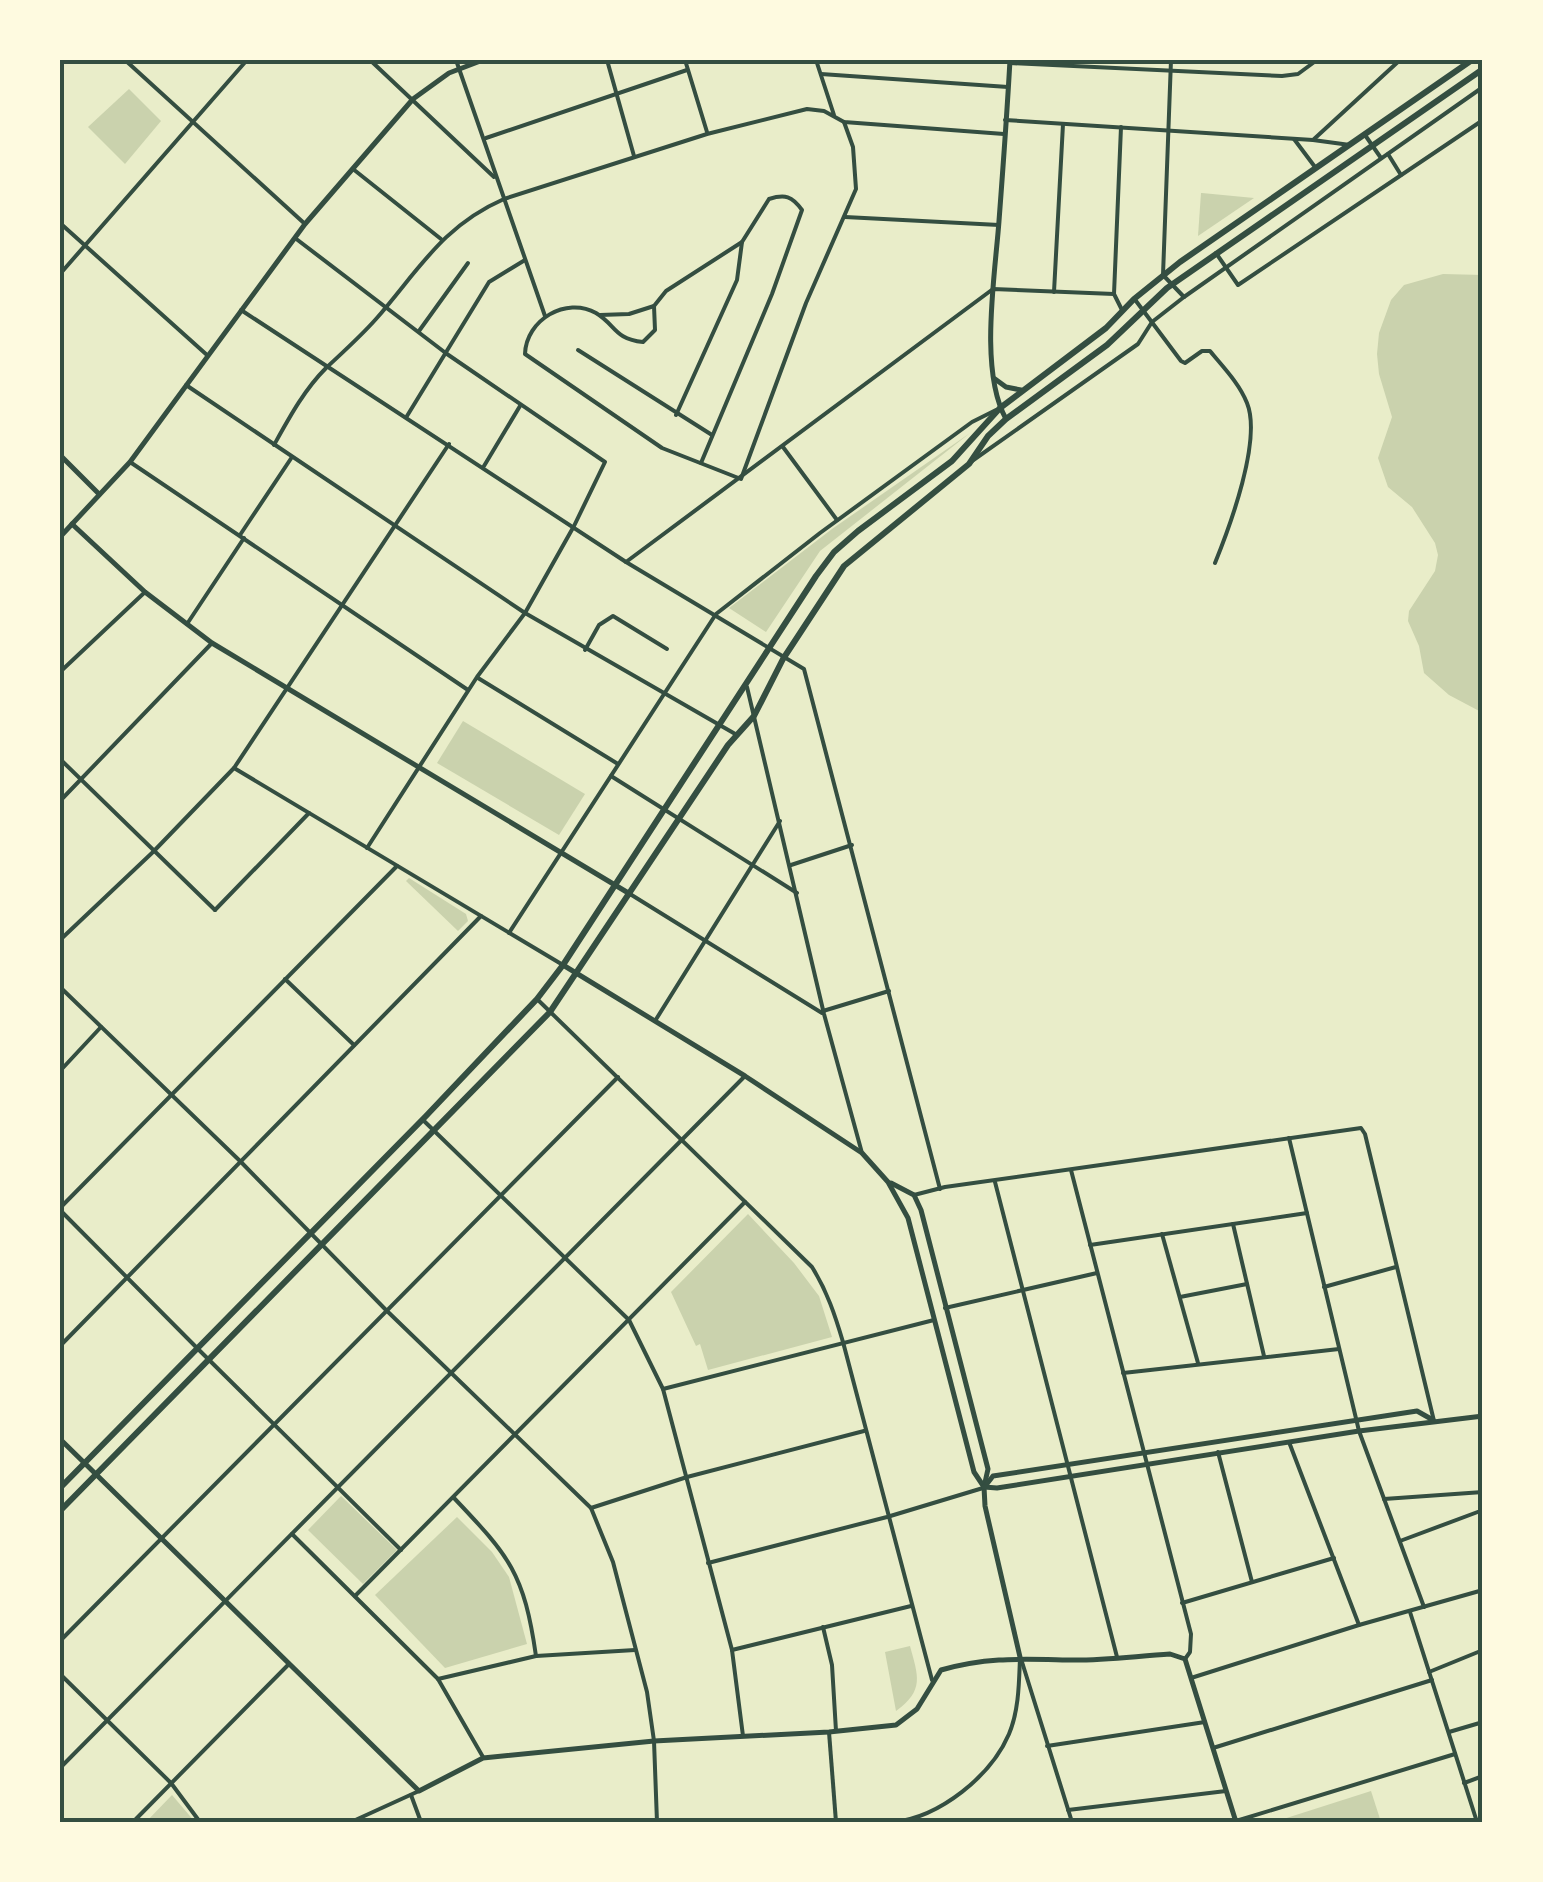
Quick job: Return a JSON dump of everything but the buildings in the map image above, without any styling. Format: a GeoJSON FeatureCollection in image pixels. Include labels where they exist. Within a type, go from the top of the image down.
{"type":"FeatureCollection","features":[{"type":"Feature","properties":{"kind":"main road"},"geometry":{"type":"LineString","coordinates":[[60,1488],[537,999],[563,966],[834,552],[952,461],[1000,408],[1106,328],[1163,276],[1472,60]]}},
{"type":"Feature","properties":{"kind":"main road"},"geometry":{"type":"LineString","coordinates":[[60,1511],[550,1012],[678,819],[754,716],[784,658],[844,566],[969,464],[988,436],[1006,419],[1106,345],[1172,284],[1483,69]]}},
{"type":"Feature","properties":{"kind":"street"},"geometry":{"type":"LineString","coordinates":[[125,60],[306,224]]}},
{"type":"Feature","properties":{"kind":"street"},"geometry":{"type":"LineString","coordinates":[[60,274],[247,60]]}},
{"type":"Feature","properties":{"kind":"street"},"geometry":{"type":"LineString","coordinates":[[370,60],[496,179]]}},
{"type":"Feature","properties":{"kind":"street"},"geometry":{"type":"LineString","coordinates":[[456,60],[545,316]]}},
{"type":"Feature","properties":{"kind":"street"},"geometry":{"type":"LineString","coordinates":[[60,537],[130,462],[295,238],[413,99],[459,68],[483,60]]}},
{"type":"Feature","properties":{"kind":"street"},"geometry":{"type":"LineString","coordinates":[[607,60],[635,158]]}},
{"type":"Feature","properties":{"kind":"street"},"geometry":{"type":"LineString","coordinates":[[684,60],[707,134]]}},
{"type":"Feature","properties":{"kind":"street"},"geometry":{"type":"LineString","coordinates":[[816,60],[834,115]]}},
{"type":"Feature","properties":{"kind":"street"},"geometry":{"type":"LineString","coordinates":[[1171,60],[1163,276],[1184,297]]}},
{"type":"Feature","properties":{"kind":"street"},"geometry":{"type":"LineString","coordinates":[[1220,60],[1220,72]]}},
{"type":"Feature","properties":{"kind":"street"},"geometry":{"type":"LineString","coordinates":[[1014,432],[1000,408],[993,378],[992,289],[1010,61],[1290,75],[1318,60]]}},
{"type":"Feature","properties":{"kind":"street"},"geometry":{"type":"LineString","coordinates":[[1313,140],[1400,60]]}},
{"type":"Feature","properties":{"kind":"street"},"geometry":{"type":"LineString","coordinates":[[486,138],[687,70]]}},
{"type":"Feature","properties":{"kind":"street"},"geometry":{"type":"LineString","coordinates":[[821,74],[1008,87]]}},
{"type":"Feature","properties":{"kind":"street"},"geometry":{"type":"LineString","coordinates":[[969,464],[1138,344],[1152,322],[1184,297],[1483,87]]}},
{"type":"Feature","properties":{"kind":"street"},"geometry":{"type":"LineString","coordinates":[[274,445],[293,411],[326,368],[388,306],[441,239],[478,210],[707,134],[807,109],[834,115],[844,122],[1004,134]]}},
{"type":"Feature","properties":{"kind":"street"},"geometry":{"type":"LineString","coordinates":[[1005,120],[1351,145]]}},
{"type":"Feature","properties":{"kind":"street"},"geometry":{"type":"LineString","coordinates":[[1216,253],[1238,285],[1483,120]]}},
{"type":"Feature","properties":{"kind":"street"},"geometry":{"type":"LineString","coordinates":[[741,478],[806,304],[856,189],[853,147],[844,122]]}},
{"type":"Feature","properties":{"kind":"street"},"geometry":{"type":"LineString","coordinates":[[1054,292],[1063,124]]}},
{"type":"Feature","properties":{"kind":"street"},"geometry":{"type":"LineString","coordinates":[[1121,127],[1114,294],[1122,312]]}},
{"type":"Feature","properties":{"kind":"street"},"geometry":{"type":"LineString","coordinates":[[1365,135],[1382,158]]}},
{"type":"Feature","properties":{"kind":"street"},"geometry":{"type":"LineString","coordinates":[[1294,138],[1317,168]]}},
{"type":"Feature","properties":{"kind":"street"},"geometry":{"type":"LineString","coordinates":[[1388,154],[1402,176]]}},
{"type":"Feature","properties":{"kind":"street"},"geometry":{"type":"LineString","coordinates":[[353,169],[441,239]]}},
{"type":"Feature","properties":{"kind":"street"},"geometry":{"type":"LineString","coordinates":[[676,415],[737,280],[742,242],[769,199],[782,194],[794,199],[802,210],[772,294],[701,463]]}},
{"type":"Feature","properties":{"kind":"street"},"geometry":{"type":"LineString","coordinates":[[846,216],[999,225]]}},
{"type":"Feature","properties":{"kind":"street"},"geometry":{"type":"LineString","coordinates":[[60,224],[207,355]]}},
{"type":"Feature","properties":{"kind":"street"},"geometry":{"type":"LineString","coordinates":[[295,238],[447,354],[605,462],[524,613],[468,690],[367,848]]}},
{"type":"Feature","properties":{"kind":"street"},"geometry":{"type":"LineString","coordinates":[[741,478],[662,448],[525,354],[531,326],[545,316],[582,308],[600,315],[629,314],[654,306],[666,290],[742,242]]}},
{"type":"Feature","properties":{"kind":"street"},"geometry":{"type":"LineString","coordinates":[[407,416],[489,282],[524,260]]}},
{"type":"Feature","properties":{"kind":"street"},"geometry":{"type":"LineString","coordinates":[[419,331],[468,263]]}},
{"type":"Feature","properties":{"kind":"street"},"geometry":{"type":"LineString","coordinates":[[626,562],[992,289],[1114,294]]}},
{"type":"Feature","properties":{"kind":"street"},"geometry":{"type":"LineString","coordinates":[[1134,299],[1185,363],[1202,351],[1210,351],[1248,405],[1251,420],[1241,498],[1215,563]]}},
{"type":"Feature","properties":{"kind":"street"},"geometry":{"type":"LineString","coordinates":[[600,315],[612,330],[644,342],[655,330],[654,306]]}},
{"type":"Feature","properties":{"kind":"street"},"geometry":{"type":"LineString","coordinates":[[240,309],[626,562],[806,672],[940,1189]]}},
{"type":"Feature","properties":{"kind":"street"},"geometry":{"type":"LineString","coordinates":[[578,350],[712,435]]}},
{"type":"Feature","properties":{"kind":"street"},"geometry":{"type":"LineString","coordinates":[[993,378],[1006,387],[1024,390]]}},
{"type":"Feature","properties":{"kind":"street"},"geometry":{"type":"LineString","coordinates":[[186,385],[524,613],[736,736]]}},
{"type":"Feature","properties":{"kind":"street"},"geometry":{"type":"LineString","coordinates":[[484,466],[522,405]]}},
{"type":"Feature","properties":{"kind":"street"},"geometry":{"type":"LineString","coordinates":[[509,933],[716,614],[972,422],[1000,408]]}},
{"type":"Feature","properties":{"kind":"street"},"geometry":{"type":"LineString","coordinates":[[60,940],[234,768],[449,444]]}},
{"type":"Feature","properties":{"kind":"street"},"geometry":{"type":"LineString","coordinates":[[783,447],[837,520]]}},
{"type":"Feature","properties":{"kind":"street"},"geometry":{"type":"LineString","coordinates":[[60,455],[99,494]]}},
{"type":"Feature","properties":{"kind":"street"},"geometry":{"type":"LineString","coordinates":[[186,624],[292,457]]}},
{"type":"Feature","properties":{"kind":"street"},"geometry":{"type":"LineString","coordinates":[[130,462],[468,690]]}},
{"type":"Feature","properties":{"kind":"street"},"geometry":{"type":"LineString","coordinates":[[72,524],[144,592],[212,644],[824,1012],[889,991]]}},
{"type":"Feature","properties":{"kind":"street"},"geometry":{"type":"LineString","coordinates":[[60,672],[144,592]]}},
{"type":"Feature","properties":{"kind":"street"},"geometry":{"type":"LineString","coordinates":[[585,650],[599,625],[613,616],[667,649]]}},
{"type":"Feature","properties":{"kind":"street"},"geometry":{"type":"LineString","coordinates":[[60,801],[212,644]]}},
{"type":"Feature","properties":{"kind":"street"},"geometry":{"type":"LineString","coordinates":[[477,677],[618,764]]}},
{"type":"Feature","properties":{"kind":"street"},"geometry":{"type":"LineString","coordinates":[[746,682],[824,1012],[862,1153]]}},
{"type":"Feature","properties":{"kind":"street"},"geometry":{"type":"LineString","coordinates":[[60,759],[215,910],[309,813]]}},
{"type":"Feature","properties":{"kind":"street"},"geometry":{"type":"LineString","coordinates":[[234,768],[655,1020],[862,1153],[888,1182],[908,1218],[974,1472],[984,1487]]}},
{"type":"Feature","properties":{"kind":"street"},"geometry":{"type":"LineString","coordinates":[[610,776],[798,894]]}},
{"type":"Feature","properties":{"kind":"street"},"geometry":{"type":"LineString","coordinates":[[655,1020],[780,821]]}},
{"type":"Feature","properties":{"kind":"street"},"geometry":{"type":"LineString","coordinates":[[791,865],[852,845]]}},
{"type":"Feature","properties":{"kind":"street"},"geometry":{"type":"LineString","coordinates":[[397,866],[60,1209],[401,1550]]}},
{"type":"Feature","properties":{"kind":"street"},"geometry":{"type":"LineString","coordinates":[[60,1346],[481,916]]}},
{"type":"Feature","properties":{"kind":"street"},"geometry":{"type":"LineString","coordinates":[[285,979],[354,1046]]}},
{"type":"Feature","properties":{"kind":"street"},"geometry":{"type":"LineString","coordinates":[[60,987],[591,1508],[613,1562],[637,1650],[654,1741],[657,1822]]}},
{"type":"Feature","properties":{"kind":"street"},"geometry":{"type":"LineString","coordinates":[[537,999],[812,1267],[831,1302],[843,1342],[932,1680]]}},
{"type":"Feature","properties":{"kind":"street"},"geometry":{"type":"LineString","coordinates":[[60,1071],[101,1027]]}},
{"type":"Feature","properties":{"kind":"street"},"geometry":{"type":"LineString","coordinates":[[60,1768],[745,1076]]}},
{"type":"Feature","properties":{"kind":"street"},"geometry":{"type":"LineString","coordinates":[[60,1641],[618,1077]]}},
{"type":"Feature","properties":{"kind":"street"},"geometry":{"type":"LineString","coordinates":[[423,1119],[629,1320],[663,1389],[732,1650],[743,1736]]}},
{"type":"Feature","properties":{"kind":"street"},"geometry":{"type":"LineString","coordinates":[[888,1182],[914,1195],[1361,1128],[1434,1421]]}},
{"type":"Feature","properties":{"kind":"street"},"geometry":{"type":"LineString","coordinates":[[1289,1138],[1359,1430],[1424,1607]]}},
{"type":"Feature","properties":{"kind":"street"},"geometry":{"type":"LineString","coordinates":[[1071,1170],[1192,1643],[1185,1659],[1236,1822],[1456,1754]]}},
{"type":"Feature","properties":{"kind":"street"},"geometry":{"type":"LineString","coordinates":[[995,1181],[1117,1657]]}},
{"type":"Feature","properties":{"kind":"street"},"geometry":{"type":"LineString","coordinates":[[914,1195],[988,1469],[984,1487],[988,1522],[1020,1657],[1072,1822]]}},
{"type":"Feature","properties":{"kind":"street"},"geometry":{"type":"LineString","coordinates":[[355,1596],[745,1202]]}},
{"type":"Feature","properties":{"kind":"street"},"geometry":{"type":"LineString","coordinates":[[1090,1245],[1306,1213]]}},
{"type":"Feature","properties":{"kind":"street"},"geometry":{"type":"LineString","coordinates":[[1234,1224],[1264,1358]]}},
{"type":"Feature","properties":{"kind":"street"},"geometry":{"type":"LineString","coordinates":[[1162,1234],[1198,1363]]}},
{"type":"Feature","properties":{"kind":"street"},"geometry":{"type":"LineString","coordinates":[[1324,1287],[1396,1267]]}},
{"type":"Feature","properties":{"kind":"street"},"geometry":{"type":"LineString","coordinates":[[945,1308],[1096,1273]]}},
{"type":"Feature","properties":{"kind":"street"},"geometry":{"type":"LineString","coordinates":[[1180,1298],[1247,1284]]}},
{"type":"Feature","properties":{"kind":"street"},"geometry":{"type":"LineString","coordinates":[[663,1389],[934,1320]]}},
{"type":"Feature","properties":{"kind":"street"},"geometry":{"type":"LineString","coordinates":[[1122,1372],[1340,1349]]}},
{"type":"Feature","properties":{"kind":"street"},"geometry":{"type":"LineString","coordinates":[[984,1487],[993,1476],[1417,1411],[1434,1421]]}},
{"type":"Feature","properties":{"kind":"street"},"geometry":{"type":"LineString","coordinates":[[708,1564],[887,1518],[984,1487],[1359,1430],[1483,1416]]}},
{"type":"Feature","properties":{"kind":"street"},"geometry":{"type":"LineString","coordinates":[[591,1508],[687,1477],[864,1431]]}},
{"type":"Feature","properties":{"kind":"street"},"geometry":{"type":"LineString","coordinates":[[60,1439],[419,1791]]}},
{"type":"Feature","properties":{"kind":"street"},"geometry":{"type":"LineString","coordinates":[[1289,1442],[1359,1625]]}},
{"type":"Feature","properties":{"kind":"street"},"geometry":{"type":"LineString","coordinates":[[1218,1452],[1252,1582]]}},
{"type":"Feature","properties":{"kind":"street"},"geometry":{"type":"LineString","coordinates":[[1384,1499],[1483,1492]]}},
{"type":"Feature","properties":{"kind":"street"},"geometry":{"type":"LineString","coordinates":[[454,1498],[510,1560],[530,1615],[536,1656]]}},
{"type":"Feature","properties":{"kind":"street"},"geometry":{"type":"LineString","coordinates":[[1400,1540],[1483,1510]]}},
{"type":"Feature","properties":{"kind":"street"},"geometry":{"type":"LineString","coordinates":[[292,1534],[438,1679],[483,1758]]}},
{"type":"Feature","properties":{"kind":"street"},"geometry":{"type":"LineString","coordinates":[[1182,1603],[1334,1558]]}},
{"type":"Feature","properties":{"kind":"street"},"geometry":{"type":"LineString","coordinates":[[1192,1678],[1483,1590]]}},
{"type":"Feature","properties":{"kind":"street"},"geometry":{"type":"LineString","coordinates":[[732,1650],[912,1606]]}},
{"type":"Feature","properties":{"kind":"street"},"geometry":{"type":"LineString","coordinates":[[1410,1611],[1477,1822]]}},
{"type":"Feature","properties":{"kind":"street"},"geometry":{"type":"LineString","coordinates":[[823,1627],[832,1665],[836,1822]]}},
{"type":"Feature","properties":{"kind":"street"},"geometry":{"type":"LineString","coordinates":[[438,1679],[536,1656],[637,1650]]}},
{"type":"Feature","properties":{"kind":"street"},"geometry":{"type":"LineString","coordinates":[[1429,1672],[1483,1650]]}},
{"type":"Feature","properties":{"kind":"street"},"geometry":{"type":"LineString","coordinates":[[351,1822],[483,1758],[654,1741],[896,1725],[916,1709],[941,1670],[978,1660],[1170,1654],[1185,1659]]}},
{"type":"Feature","properties":{"kind":"street"},"geometry":{"type":"LineString","coordinates":[[894,1822],[933,1810],[987,1768],[1008,1737],[1018,1706],[1020,1657]]}},
{"type":"Feature","properties":{"kind":"street"},"geometry":{"type":"LineString","coordinates":[[133,1822],[289,1664]]}},
{"type":"Feature","properties":{"kind":"street"},"geometry":{"type":"LineString","coordinates":[[60,1674],[171,1783],[200,1822]]}},
{"type":"Feature","properties":{"kind":"street"},"geometry":{"type":"LineString","coordinates":[[1212,1748],[1432,1680]]}},
{"type":"Feature","properties":{"kind":"street"},"geometry":{"type":"LineString","coordinates":[[1047,1746],[1205,1722]]}},
{"type":"Feature","properties":{"kind":"street"},"geometry":{"type":"LineString","coordinates":[[1448,1733],[1483,1722]]}},
{"type":"Feature","properties":{"kind":"street"},"geometry":{"type":"LineString","coordinates":[[1464,1782],[1483,1776]]}},
{"type":"Feature","properties":{"kind":"street"},"geometry":{"type":"LineString","coordinates":[[1068,1810],[1226,1791]]}},
{"type":"Feature","properties":{"kind":"street"},"geometry":{"type":"LineString","coordinates":[[411,1794],[421,1822]]}},
{"type":"Feature","properties":{"kind":"green space"},"geometry":{"type":"Polygon","coordinates":[[[129,89],[161,121],[125,164],[88,127],[129,89]]]}},
{"type":"Feature","properties":{"kind":"green space"},"geometry":{"type":"Polygon","coordinates":[[[1202,193],[1254,198],[1198,236],[1202,193]]]}},
{"type":"Feature","properties":{"kind":"green space"},"geometry":{"type":"Polygon","coordinates":[[[1443,274],[1483,275],[1483,713],[1449,695],[1424,673],[1419,646],[1408,621],[1409,611],[1435,571],[1438,555],[1435,543],[1412,507],[1388,487],[1378,458],[1392,417],[1379,374],[1379,333],[1391,300],[1404,285],[1443,274]]]}},
{"type":"Feature","properties":{"kind":"green space"},"geometry":{"type":"Polygon","coordinates":[[[970,433],[820,551],[766,632],[729,608],[832,529],[970,433]]]}},
{"type":"Feature","properties":{"kind":"green space"},"geometry":{"type":"Polygon","coordinates":[[[463,721],[585,794],[559,835],[437,763],[463,721]]]}},
{"type":"Feature","properties":{"kind":"green space"},"geometry":{"type":"Polygon","coordinates":[[[409,878],[466,914],[468,921],[458,931],[406,881],[409,878]]]}},
{"type":"Feature","properties":{"kind":"green space"},"geometry":{"type":"Polygon","coordinates":[[[748,1214],[819,1296],[832,1337],[708,1370],[700,1344],[696,1346],[671,1292],[748,1214]]]}},
{"type":"Feature","properties":{"kind":"green space"},"geometry":{"type":"Polygon","coordinates":[[[341,1496],[397,1550],[363,1584],[308,1530],[341,1496]]]}},
{"type":"Feature","properties":{"kind":"green space"},"geometry":{"type":"Polygon","coordinates":[[[457,1517],[492,1552],[509,1577],[527,1644],[445,1668],[375,1595],[457,1517]]]}},
{"type":"Feature","properties":{"kind":"green space"},"geometry":{"type":"Polygon","coordinates":[[[910,1646],[917,1682],[912,1696],[896,1711],[885,1652],[910,1646]]]}},
{"type":"Feature","properties":{"kind":"green space"},"geometry":{"type":"Polygon","coordinates":[[[1371,1791],[1381,1822],[1274,1822],[1371,1791]]]}},
{"type":"Feature","properties":{"kind":"green space"},"geometry":{"type":"Polygon","coordinates":[[[172,1795],[195,1822],[146,1822],[172,1795]]]}}]}
